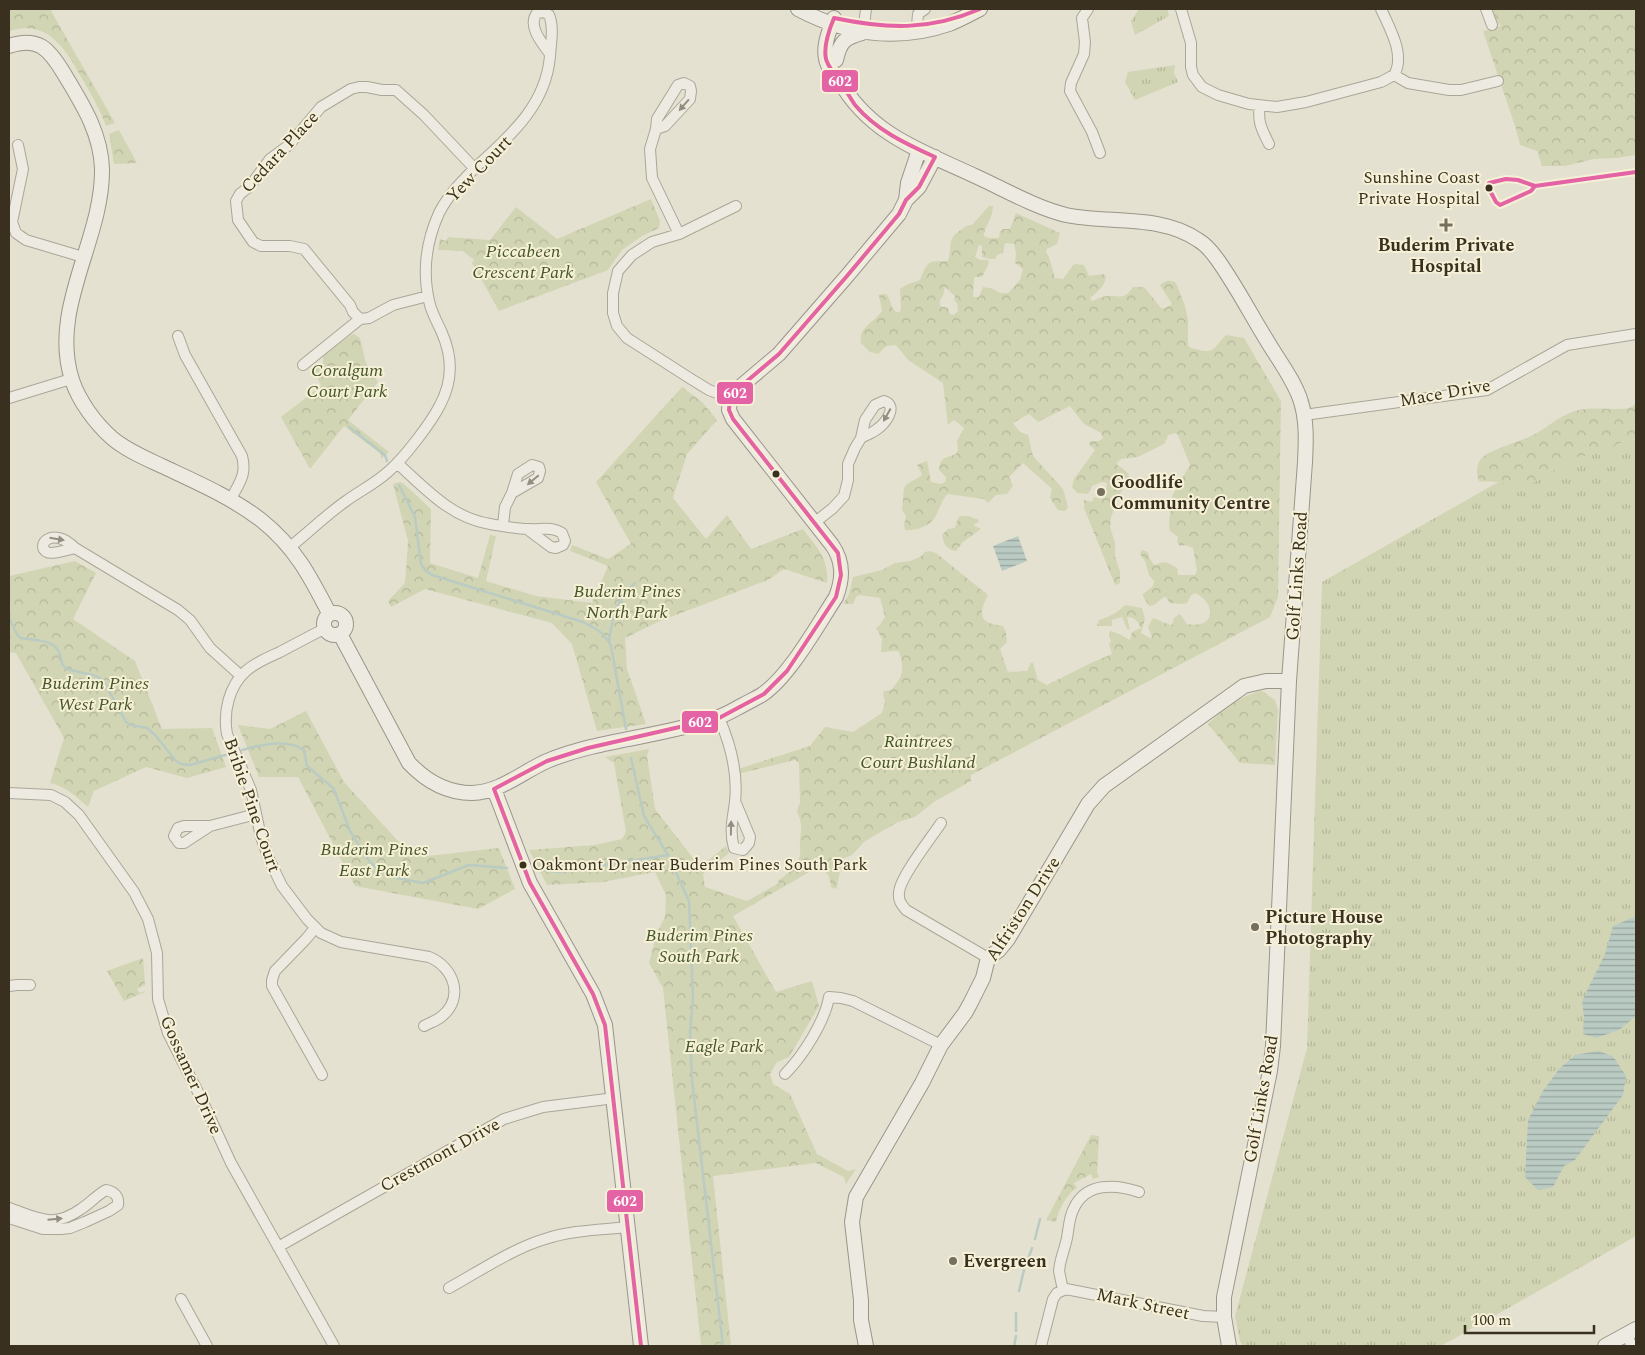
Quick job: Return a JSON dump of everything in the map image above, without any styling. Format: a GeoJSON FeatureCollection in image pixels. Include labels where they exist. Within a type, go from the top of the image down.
{"type":"FeatureCollection","features":[{"type":"Feature","properties":{"kind":"street"},"geometry":{"type":"LineString","coordinates":[[804,9],[836,22],[889,34],[949,24],[980,9]]}},
{"type":"Feature","properties":{"kind":"street","name":"Golf Links Road"},"geometry":{"type":"LineString","coordinates":[[804,9],[831,56],[826,60],[830,69],[852,101],[872,122],[897,140],[1041,206],[1066,215],[1153,224],[1178,229],[1199,240],[1216,257],[1301,400],[1306,436],[1305,462],[1289,681],[1272,1058],[1224,1296],[1224,1317],[1229,1346]]}},
{"type":"Feature","properties":{"kind":"street"},"geometry":{"type":"LineString","coordinates":[[831,56],[845,39],[863,28],[866,9]]}},
{"type":"Feature","properties":{"kind":"street"},"geometry":{"type":"LineString","coordinates":[[918,29],[918,14],[925,9]]}},
{"type":"Feature","properties":{"kind":"street"},"geometry":{"type":"LineString","coordinates":[[1088,9],[1082,18],[1085,42],[1084,54],[1070,89],[1096,139],[1100,153]]}},
{"type":"Feature","properties":{"kind":"street"},"geometry":{"type":"LineString","coordinates":[[1181,9],[1192,46],[1192,71],[1198,84],[1218,95],[1260,106],[1277,108],[1381,82],[1394,75],[1398,63],[1397,51],[1381,9]]}},
{"type":"Feature","properties":{"kind":"street"},"geometry":{"type":"LineString","coordinates":[[1486,9],[1492,25]]}},
{"type":"Feature","properties":{"kind":"street"},"geometry":{"type":"LineString","coordinates":[[831,56],[836,22]]}},
{"type":"Feature","properties":{"kind":"street"},"geometry":{"type":"LineString","coordinates":[[9,46],[20,42],[29,42],[43,47],[53,55],[86,111],[94,128],[98,145],[102,168],[101,191],[69,312],[66,342],[72,379],[79,397],[95,420],[113,439],[136,453],[231,499],[261,520],[290,547],[310,577],[329,614]]}},
{"type":"Feature","properties":{"kind":"street","name":"Yew Court"},"geometry":{"type":"LineString","coordinates":[[290,547],[345,502],[372,485],[397,463],[439,408],[449,384],[451,358],[428,296],[426,269],[428,246],[433,230],[445,202],[464,179],[513,132],[529,113],[545,81],[550,54]]}},
{"type":"Feature","properties":{"kind":"street"},"geometry":{"type":"LineString","coordinates":[[1394,75],[1408,83],[1449,90],[1460,90],[1498,81]]}},
{"type":"Feature","properties":{"kind":"street","name":"Cedara Place"},"geometry":{"type":"LineString","coordinates":[[360,319],[304,249],[290,246],[261,246],[253,242],[238,220],[236,201],[240,194],[250,186],[270,159],[289,145],[321,107],[351,89],[367,87],[396,90],[424,115],[475,169]]}},
{"type":"Feature","properties":{"kind":"street"},"geometry":{"type":"LineString","coordinates":[[1260,106],[1259,122],[1268,144]]}},
{"type":"Feature","properties":{"kind":"street"},"geometry":{"type":"LineString","coordinates":[[656,129],[650,149],[652,178],[679,234]]}},
{"type":"Feature","properties":{"kind":"street"},"geometry":{"type":"LineString","coordinates":[[18,145],[23,169],[12,222],[16,233],[26,240],[83,257]]}},
{"type":"Feature","properties":{"kind":"street"},"geometry":{"type":"LineString","coordinates":[[906,200],[908,183],[919,150]]}},
{"type":"Feature","properties":{"kind":"street"},"geometry":{"type":"LineString","coordinates":[[340,634],[402,753],[416,770],[434,784],[450,790],[470,793],[494,789],[547,761],[588,748],[719,718],[764,694],[787,671],[836,597],[841,585],[842,566],[838,553],[733,419],[729,410],[730,398],[740,387],[779,354],[899,214],[906,200],[918,187],[935,157]]}},
{"type":"Feature","properties":{"kind":"street"},"geometry":{"type":"LineString","coordinates":[[730,398],[697,383],[627,338],[617,326],[615,320],[613,293],[618,271],[632,254],[652,242],[679,234],[736,206]]}},
{"type":"Feature","properties":{"kind":"street"},"geometry":{"type":"LineString","coordinates":[[302,365],[360,319],[369,318],[393,305],[428,296]]}},
{"type":"Feature","properties":{"kind":"street","name":"Mace Drive"},"geometry":{"type":"LineString","coordinates":[[1304,415],[1487,390],[1567,345],[1636,334]]}},
{"type":"Feature","properties":{"kind":"street"},"geometry":{"type":"LineString","coordinates":[[178,336],[185,355],[242,456],[245,466],[244,475],[231,499]]}},
{"type":"Feature","properties":{"kind":"street"},"geometry":{"type":"LineString","coordinates":[[9,398],[72,379]]}},
{"type":"Feature","properties":{"kind":"street"},"geometry":{"type":"LineString","coordinates":[[814,523],[833,508],[844,496],[848,480],[848,464],[861,438]]}},
{"type":"Feature","properties":{"kind":"street"},"geometry":{"type":"LineString","coordinates":[[397,463],[437,500],[452,511],[480,522],[527,529]]}},
{"type":"Feature","properties":{"kind":"street"},"geometry":{"type":"LineString","coordinates":[[503,525],[505,507],[512,493]]}},
{"type":"Feature","properties":{"kind":"street"},"geometry":{"type":"LineString","coordinates":[[75,548],[184,615],[195,626],[210,648],[241,676]]}},
{"type":"Feature","properties":{"kind":"street"},"geometry":{"type":"LineString","coordinates":[[333,612],[340,613],[345,618],[345,629],[340,634],[333,635],[324,629],[323,622],[329,614],[333,612]]}},
{"type":"Feature","properties":{"kind":"street","name":"Bribie Pine Court"},"geometry":{"type":"LineString","coordinates":[[324,629],[254,665],[241,676],[228,699],[225,726],[230,743],[247,779],[265,849],[275,874],[290,899],[315,928],[341,942],[429,957],[442,964],[452,976],[454,984],[453,997],[448,1009],[442,1016],[424,1026]]}},
{"type":"Feature","properties":{"kind":"street","name":"Alfriston Drive"},"geometry":{"type":"LineString","coordinates":[[866,1346],[861,1320],[861,1300],[852,1222],[855,1201],[862,1184],[922,1083],[941,1045],[970,1004],[983,978],[988,958],[999,950],[1008,939],[1088,804],[1104,786],[1244,686],[1266,681],[1289,681]]}},
{"type":"Feature","properties":{"kind":"street"},"geometry":{"type":"LineString","coordinates":[[719,718],[730,749],[734,774],[735,801]]}},
{"type":"Feature","properties":{"kind":"street"},"geometry":{"type":"LineString","coordinates":[[494,789],[530,883],[593,994],[602,1014],[608,1040],[641,1346]]}},
{"type":"Feature","properties":{"kind":"street","name":"Gossamer Drive"},"geometry":{"type":"LineString","coordinates":[[9,793],[50,795],[65,802],[79,815],[134,892],[148,919],[157,953],[158,999],[168,1033],[202,1100],[230,1163],[334,1346]]}},
{"type":"Feature","properties":{"kind":"street"},"geometry":{"type":"LineString","coordinates":[[210,826],[256,814]]}},
{"type":"Feature","properties":{"kind":"street"},"geometry":{"type":"LineString","coordinates":[[941,823],[903,879],[899,892],[900,902],[906,910],[988,958]]}},
{"type":"Feature","properties":{"kind":"street"},"geometry":{"type":"LineString","coordinates":[[315,928],[306,940],[275,971],[272,986],[322,1075]]}},
{"type":"Feature","properties":{"kind":"street"},"geometry":{"type":"LineString","coordinates":[[9,986],[17,984],[30,985]]}},
{"type":"Feature","properties":{"kind":"street"},"geometry":{"type":"LineString","coordinates":[[785,1074],[798,1061],[827,1010],[829,997],[853,1001],[941,1045]]}},
{"type":"Feature","properties":{"kind":"street","name":"Crestmont Drive"},"geometry":{"type":"LineString","coordinates":[[278,1247],[504,1119],[543,1107],[614,1098]]}},
{"type":"Feature","properties":{"kind":"street"},"geometry":{"type":"LineString","coordinates":[[1041,1346],[1052,1300],[1062,1290],[1059,1271],[1060,1264],[1070,1217],[1078,1200],[1089,1191],[1103,1187],[1120,1187],[1139,1192]]}},
{"type":"Feature","properties":{"kind":"street"},"geometry":{"type":"LineString","coordinates":[[9,1208],[52,1221],[69,1216],[106,1190],[116,1195],[118,1200],[118,1205],[109,1211],[70,1228],[43,1229],[9,1218]]}},
{"type":"Feature","properties":{"kind":"street"},"geometry":{"type":"LineString","coordinates":[[449,1288],[523,1247],[544,1239],[579,1232],[628,1227]]}},
{"type":"Feature","properties":{"kind":"street","name":"Mark Street"},"geometry":{"type":"LineString","coordinates":[[1062,1290],[1073,1289],[1203,1316],[1224,1317]]}},
{"type":"Feature","properties":{"kind":"street"},"geometry":{"type":"LineString","coordinates":[[181,1298],[207,1346]]}},
{"type":"Feature","properties":{"kind":"street"},"geometry":{"type":"LineString","coordinates":[[1605,1346],[1632,1336]]}},
{"type":"Feature","properties":{"kind":"green space"},"geometry":{"type":"Polygon","coordinates":[[[9,9],[50,9],[115,123],[106,126],[78,71],[56,40],[36,29],[23,28],[9,31],[9,9]]]}},
{"type":"Feature","properties":{"kind":"green space"},"geometry":{"type":"Polygon","coordinates":[[[1139,9],[1167,9],[1169,16],[1135,35],[1131,21],[1139,9]]]}},
{"type":"Feature","properties":{"kind":"green space"},"geometry":{"type":"Polygon","coordinates":[[[1488,9],[1636,9],[1636,155],[1594,159],[1565,166],[1542,166],[1537,151],[1520,145],[1483,31],[1501,26],[1488,9]]]}},
{"type":"Feature","properties":{"kind":"green space"},"geometry":{"type":"Polygon","coordinates":[[[1175,65],[1174,73],[1178,82],[1135,100],[1125,82],[1128,72],[1175,65]]]}},
{"type":"Feature","properties":{"kind":"green space"},"geometry":{"type":"Polygon","coordinates":[[[119,130],[137,163],[114,164],[109,134],[119,130]]]}},
{"type":"Feature","properties":{"kind":"green space","name":"Piccabeen Crescent Park"},"geometry":{"type":"Polygon","coordinates":[[[651,199],[660,221],[659,228],[642,236],[622,250],[608,270],[499,311],[472,263],[474,260],[463,251],[438,250],[440,239],[446,241],[448,237],[490,240],[516,207],[557,239],[651,199]]]}},
{"type":"Feature","properties":{"kind":"green space"},"geometry":{"type":"Polygon","coordinates":[[[989,206],[993,206],[984,233],[984,236],[988,238],[999,238],[1000,231],[1010,229],[1016,213],[1060,233],[1057,244],[1047,249],[1046,252],[1055,278],[1063,279],[1074,264],[1084,265],[1089,276],[1103,274],[1106,276],[1104,283],[1090,298],[1092,301],[1106,296],[1124,296],[1133,287],[1144,287],[1161,308],[1165,308],[1172,304],[1160,285],[1168,281],[1176,283],[1185,306],[1188,320],[1188,346],[1191,348],[1205,351],[1212,350],[1226,335],[1244,338],[1281,401],[1278,597],[1270,617],[971,775],[971,781],[934,802],[915,817],[898,822],[864,842],[852,855],[844,858],[835,889],[831,887],[829,876],[822,868],[818,867],[733,916],[776,992],[812,981],[819,1006],[789,1057],[777,1062],[770,1074],[773,1084],[790,1094],[817,1154],[848,1171],[856,1169],[846,1184],[844,1177],[816,1163],[713,1176],[731,1346],[701,1346],[663,988],[649,963],[657,933],[665,917],[666,895],[655,872],[603,882],[547,885],[529,850],[595,845],[622,839],[626,832],[614,763],[605,757],[649,749],[647,756],[655,809],[700,867],[726,846],[729,853],[703,874],[705,887],[747,901],[779,883],[778,881],[795,866],[800,854],[801,825],[797,812],[800,804],[799,763],[795,760],[738,774],[738,769],[810,746],[825,727],[853,732],[882,713],[885,702],[884,691],[891,690],[895,685],[902,672],[902,664],[899,652],[881,652],[882,639],[876,628],[885,617],[880,598],[859,595],[853,604],[843,604],[849,594],[853,577],[882,570],[895,563],[910,561],[920,557],[925,552],[936,553],[988,595],[983,608],[983,617],[989,623],[1003,626],[1006,632],[1007,642],[1000,649],[1008,672],[1027,671],[1031,663],[1033,663],[1038,680],[1047,685],[1112,654],[1109,644],[1111,642],[1109,633],[1111,631],[1130,640],[1132,632],[1141,628],[1137,621],[1132,618],[1127,617],[1130,630],[1127,629],[1122,617],[1112,620],[1112,626],[1097,626],[1099,620],[1113,614],[1125,605],[1142,608],[1145,619],[1141,633],[1150,638],[1152,637],[1148,627],[1153,618],[1172,625],[1174,618],[1180,614],[1187,624],[1196,625],[1208,620],[1210,615],[1208,604],[1196,593],[1191,595],[1187,603],[1170,603],[1164,597],[1154,605],[1149,606],[1143,596],[1153,586],[1154,581],[1149,575],[1145,561],[1140,554],[1142,550],[1148,552],[1154,565],[1162,562],[1169,564],[1177,568],[1178,575],[1195,575],[1197,571],[1193,548],[1185,545],[1180,546],[1177,542],[1178,537],[1170,531],[1169,526],[1173,494],[1190,465],[1176,433],[1168,435],[1165,443],[1162,445],[1138,457],[1121,459],[1116,464],[1127,472],[1129,476],[1116,502],[1111,518],[1110,527],[1120,572],[1120,583],[1115,585],[1084,508],[1084,500],[1092,502],[1094,497],[1105,498],[1107,483],[1102,482],[1092,486],[1088,494],[1077,493],[1072,487],[1074,479],[1095,450],[1089,444],[1090,441],[1099,441],[1103,438],[1101,433],[1084,424],[1070,406],[1038,422],[1029,414],[1013,423],[1020,432],[1028,435],[1033,456],[1063,489],[1068,507],[1065,511],[1058,510],[1050,498],[1052,489],[1023,463],[1009,477],[1013,486],[1007,494],[996,495],[988,503],[984,499],[948,494],[934,518],[926,526],[905,530],[906,516],[902,510],[904,488],[907,484],[921,476],[922,474],[917,465],[927,461],[931,482],[941,484],[945,482],[946,477],[939,470],[941,462],[944,458],[956,454],[958,449],[957,441],[964,428],[954,420],[948,425],[943,383],[908,360],[896,345],[886,346],[878,354],[870,352],[861,343],[862,333],[882,311],[879,295],[886,294],[894,310],[900,312],[900,289],[920,280],[929,263],[948,261],[952,238],[965,227],[972,225],[989,206]],[[1005,243],[1003,253],[997,255],[995,259],[982,257],[982,246],[979,245],[975,257],[980,260],[988,260],[989,263],[982,277],[974,277],[973,297],[979,297],[983,287],[994,289],[1000,293],[1008,293],[1020,280],[1023,269],[1015,263],[1016,253],[1014,244],[1005,243]],[[945,287],[940,300],[940,306],[948,308],[950,314],[954,315],[958,311],[957,303],[954,300],[955,296],[945,287]]]}},
{"type":"Feature","properties":{"kind":"green space","name":"Coralgum Court Park"},"geometry":{"type":"Polygon","coordinates":[[[352,334],[360,338],[366,363],[378,382],[348,420],[389,452],[381,459],[381,454],[344,426],[310,469],[281,417],[321,386],[314,369],[323,363],[323,356],[352,334]]]}},
{"type":"Feature","properties":{"kind":"green space","name":"Buderim Pines North Park"},"geometry":{"type":"Polygon","coordinates":[[[682,387],[702,402],[717,420],[687,454],[673,498],[706,539],[727,515],[751,549],[803,529],[824,560],[827,583],[784,569],[768,580],[660,621],[625,638],[627,669],[646,724],[597,731],[572,644],[552,623],[425,589],[391,607],[388,601],[405,583],[408,541],[393,484],[399,482],[403,483],[431,509],[430,563],[478,578],[490,535],[496,536],[486,581],[536,596],[592,603],[608,566],[570,551],[572,545],[608,559],[631,544],[596,482],[682,387]]]}},
{"type":"Feature","properties":{"kind":"green space"},"geometry":{"type":"Polygon","coordinates":[[[1636,404],[1636,1236],[1441,1346],[1243,1346],[1240,1341],[1235,1316],[1307,1048],[1322,582],[1636,404]]]}},
{"type":"Feature","properties":{"kind":"green space"},"geometry":{"type":"Polygon","coordinates":[[[1636,407],[1636,432],[1631,438],[1592,455],[1574,458],[1528,486],[1519,487],[1496,482],[1479,481],[1477,467],[1479,461],[1484,456],[1535,434],[1569,413],[1583,409],[1636,407]]]}},
{"type":"Feature","properties":{"kind":"green space"},"geometry":{"type":"Polygon","coordinates":[[[960,516],[968,516],[979,520],[973,525],[981,529],[963,542],[956,551],[946,546],[942,535],[948,529],[955,528],[960,516]]]}},
{"type":"Feature","properties":{"kind":"green space","name":"Buderim Pines West Park"},"geometry":{"type":"Polygon","coordinates":[[[75,561],[96,573],[73,619],[135,661],[162,729],[212,728],[226,767],[187,778],[146,767],[94,791],[88,807],[66,789],[50,783],[64,738],[16,653],[9,652],[9,576],[75,561]]]}},
{"type":"Feature","properties":{"kind":"green space"},"geometry":{"type":"Polygon","coordinates":[[[1260,691],[1275,700],[1278,710],[1275,765],[1240,763],[1208,724],[1232,704],[1260,691]]]}},
{"type":"Feature","properties":{"kind":"green space","name":"Buderim Pines East Park"},"geometry":{"type":"Polygon","coordinates":[[[306,711],[344,782],[399,842],[428,856],[499,848],[515,889],[478,909],[355,886],[298,777],[259,777],[238,725],[270,729],[306,711]]]}},
{"type":"Feature","properties":{"kind":"green space"},"geometry":{"type":"Polygon","coordinates":[[[143,958],[145,985],[137,989],[139,993],[145,992],[124,1001],[107,971],[143,958]]]}},
{"type":"Feature","properties":{"kind":"green space"},"geometry":{"type":"Polygon","coordinates":[[[1091,1135],[1099,1136],[1097,1172],[1099,1177],[1093,1179],[1091,1174],[1074,1183],[1077,1188],[1073,1190],[1064,1203],[1056,1222],[1046,1220],[1091,1135]]]}},
{"type":"Feature","properties":{"kind":"shaded area"},"geometry":{"type":"Polygon","coordinates":[[[1018,536],[1027,561],[1002,571],[993,546],[1018,536]]]}},
{"type":"Feature","properties":{"kind":"shaded area"},"geometry":{"type":"Polygon","coordinates":[[[1636,916],[1636,1016],[1619,1030],[1596,1038],[1583,1034],[1584,1017],[1582,1001],[1605,954],[1613,926],[1636,916]]]}},
{"type":"Feature","properties":{"kind":"shaded area"},"geometry":{"type":"Polygon","coordinates":[[[1598,1051],[1613,1056],[1626,1076],[1623,1095],[1575,1160],[1564,1166],[1553,1187],[1538,1190],[1525,1177],[1528,1120],[1543,1091],[1559,1069],[1575,1055],[1598,1051]]]}},
{"type":"Feature","properties":{"kind":"waterway"},"geometry":{"type":"LineString","coordinates":[[349,427],[385,455],[387,461]]}},
{"type":"Feature","properties":{"kind":"waterway"},"geometry":{"type":"LineString","coordinates":[[399,485],[415,517],[421,564],[426,571],[432,575],[583,622],[603,634],[611,646],[626,729]]}},
{"type":"Feature","properties":{"kind":"waterway"},"geometry":{"type":"LineString","coordinates":[[609,641],[616,609],[623,596],[635,583]]}},
{"type":"Feature","properties":{"kind":"waterway"},"geometry":{"type":"LineString","coordinates":[[9,618],[18,636],[21,638],[44,641],[54,646],[60,655],[63,665],[67,669],[96,676],[103,680],[126,722],[131,725],[147,728],[176,761],[181,764],[190,765],[229,754]]}},
{"type":"Feature","properties":{"kind":"waterway"},"geometry":{"type":"LineString","coordinates":[[242,750],[282,743],[297,746],[304,750],[307,766],[334,789],[350,831],[370,862],[382,872],[397,878],[423,883],[469,865],[507,868]]}},
{"type":"Feature","properties":{"kind":"waterway"},"geometry":{"type":"LineString","coordinates":[[631,758],[644,816],[668,855],[689,901],[693,999],[690,1032],[692,1080],[723,1346]]}},
{"type":"Feature","properties":{"kind":"waterway"},"geometry":{"type":"LineString","coordinates":[[540,870],[559,872],[668,855]]}},
{"type":"Feature","properties":{"kind":"waterway"},"geometry":{"type":"LineString","coordinates":[[1035,1239],[1040,1219]]}},
{"type":"Feature","properties":{"kind":"waterway"},"geometry":{"type":"LineString","coordinates":[[1026,1265],[1032,1248]]}},
{"type":"Feature","properties":{"kind":"waterway"},"geometry":{"type":"LineString","coordinates":[[1019,1291],[1024,1270]]}},
{"type":"Feature","properties":{"kind":"waterway"},"geometry":{"type":"LineString","coordinates":[[1016,1313],[1016,1331]]}},
{"type":"Feature","properties":{"kind":"waterway"},"geometry":{"type":"LineString","coordinates":[[1014,1346],[1016,1336]]}},
{"type":"Feature","properties":{"kind":"transit line","name":"602"},"geometry":{"type":"LineString","coordinates":[[494,789],[547,761],[588,748],[719,718],[764,694],[787,671],[836,597],[841,575],[838,553],[733,419],[729,410],[730,398],[740,387],[779,354],[847,276],[899,214],[906,200],[919,187],[935,157],[882,129],[855,105],[826,59],[826,43],[834,18],[853,22],[908,26],[943,21],[980,9]]}},
{"type":"Feature","properties":{"kind":"transit line","name":"602"},"geometry":{"type":"LineString","coordinates":[[1535,186],[1636,172]]}},
{"type":"Feature","properties":{"kind":"transit line","name":"602"},"geometry":{"type":"LineString","coordinates":[[1506,179],[1518,180],[1535,186],[1531,191],[1500,205],[1496,202],[1488,187],[1489,183],[1506,179]]}},
{"type":"Feature","properties":{"kind":"transit line","name":"602"},"geometry":{"type":"LineString","coordinates":[[494,789],[530,883],[593,994],[605,1025],[641,1346]]}},
{"type":"Feature","properties":{"kind":"place","name":"Sunshine Coast Private Hospital"},"geometry":{"type":"Point","coordinates":[1489,188]}},
{"type":"Feature","properties":{"kind":"place","name":"Buderim Private Hospital"},"geometry":{"type":"Point","coordinates":[1446,225]}},
{"type":"Feature","properties":{"kind":"place","name":"Goodlife Community Centre"},"geometry":{"type":"Point","coordinates":[1101,492]}},
{"type":"Feature","properties":{"kind":"place","name":"Oakmont Dr near Buderim Pines South Park"},"geometry":{"type":"Point","coordinates":[523,865]}},
{"type":"Feature","properties":{"kind":"place","name":"Picture House Photography"},"geometry":{"type":"Point","coordinates":[1255,927]}},
{"type":"Feature","properties":{"kind":"place","name":"Evergreen"},"geometry":{"type":"Point","coordinates":[953,1261]}},
{"type":"Feature","properties":{"kind":"park label","name":"Raintrees Court Bushland"},"geometry":{"type":"Point","coordinates":[918,751]}},
{"type":"Feature","properties":{"kind":"park label","name":"Buderim Pines South Park"},"geometry":{"type":"Point","coordinates":[699,945]}},
{"type":"Feature","properties":{"kind":"park label","name":"Eagle Park"},"geometry":{"type":"Point","coordinates":[724,1046]}}]}
